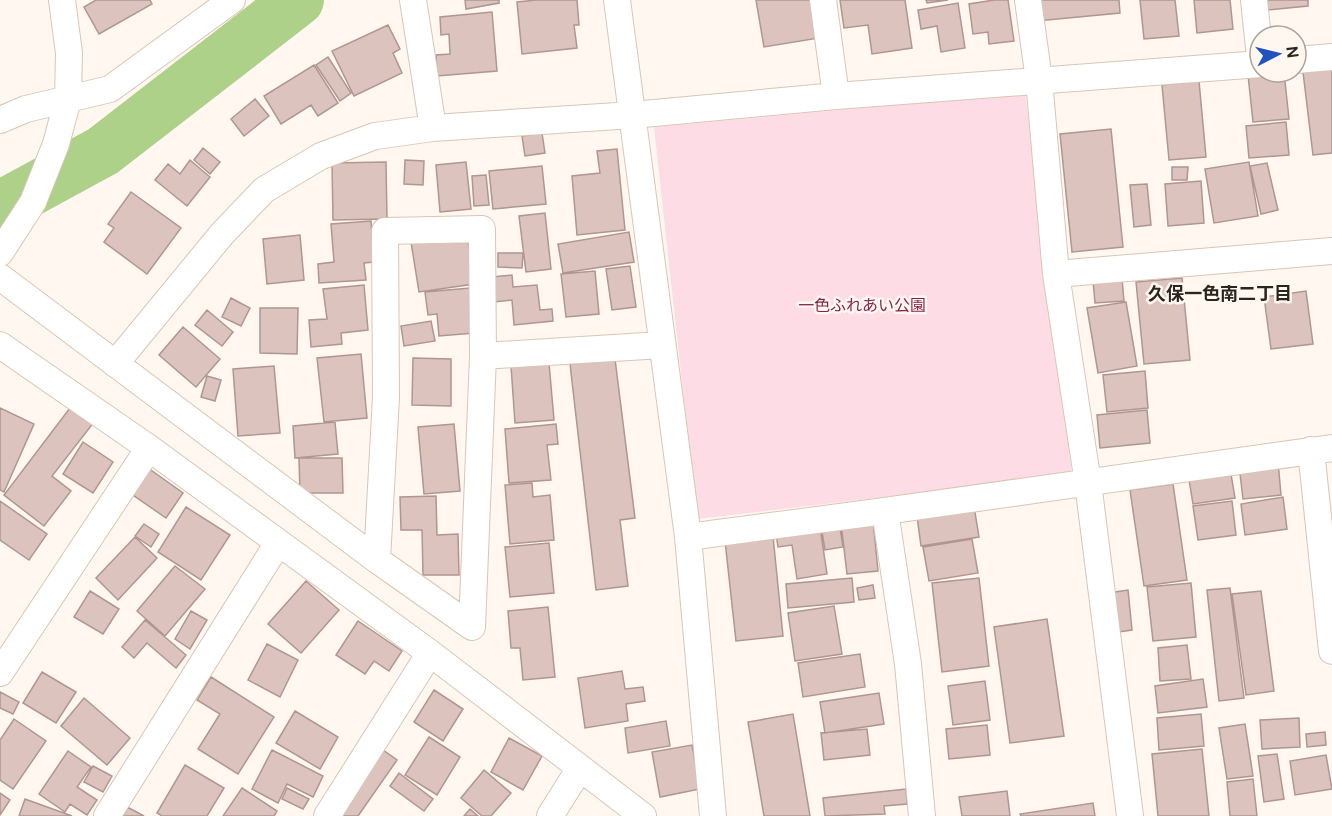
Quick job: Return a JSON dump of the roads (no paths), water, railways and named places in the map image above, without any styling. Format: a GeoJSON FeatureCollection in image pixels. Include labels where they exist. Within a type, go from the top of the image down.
{"type":"FeatureCollection","features":[{"type":"Feature","properties":{"kind":"street"},"geometry":{"type":"LineString","coordinates":[[0,253],[33,202],[56,144],[68,99],[69,53],[63,0]]}},
{"type":"Feature","properties":{"kind":"street"},"geometry":{"type":"LineString","coordinates":[[0,120],[26,109],[110,89],[232,0]]}},
{"type":"Feature","properties":{"kind":"street"},"geometry":{"type":"LineString","coordinates":[[413,0],[433,128]]}},
{"type":"Feature","properties":{"kind":"street"},"geometry":{"type":"LineString","coordinates":[[617,0],[687,537],[713,816]]}},
{"type":"Feature","properties":{"kind":"street"},"geometry":{"type":"LineString","coordinates":[[823,0],[836,96]]}},
{"type":"Feature","properties":{"kind":"street"},"geometry":{"type":"LineString","coordinates":[[1028,0],[1039,80],[1056,274],[1088,483],[1130,816]]}},
{"type":"Feature","properties":{"kind":"street"},"geometry":{"type":"LineString","coordinates":[[1254,0],[1256,24]]}},
{"type":"Feature","properties":{"kind":"street"},"geometry":{"type":"LineString","coordinates":[[1308,59],[1332,57]]}},
{"type":"Feature","properties":{"kind":"street"},"geometry":{"type":"LineString","coordinates":[[115,364],[222,234],[264,190],[321,156],[375,136],[433,128],[633,115],[836,96],[1248,65]]}},
{"type":"Feature","properties":{"kind":"street"},"geometry":{"type":"LineString","coordinates":[[0,277],[377,560],[472,627],[483,356],[482,230],[385,231],[386,397],[377,560]]}},
{"type":"Feature","properties":{"kind":"street"},"geometry":{"type":"LineString","coordinates":[[1056,274],[1332,251]]}},
{"type":"Feature","properties":{"kind":"street"},"geometry":{"type":"LineString","coordinates":[[0,345],[149,448],[430,653],[643,816]]}},
{"type":"Feature","properties":{"kind":"street"},"geometry":{"type":"LineString","coordinates":[[483,356],[662,345]]}},
{"type":"Feature","properties":{"kind":"street"},"geometry":{"type":"LineString","coordinates":[[0,673],[149,448]]}},
{"type":"Feature","properties":{"kind":"street"},"geometry":{"type":"LineString","coordinates":[[687,537],[1322,449],[1332,651]]}},
{"type":"Feature","properties":{"kind":"street"},"geometry":{"type":"LineString","coordinates":[[885,511],[908,664],[922,816]]}},
{"type":"Feature","properties":{"kind":"street"},"geometry":{"type":"LineString","coordinates":[[107,816],[278,543]]}},
{"type":"Feature","properties":{"kind":"street"},"geometry":{"type":"LineString","coordinates":[[327,816],[430,653]]}},
{"type":"Feature","properties":{"kind":"street"},"geometry":{"type":"LineString","coordinates":[[550,816],[580,768]]}},
{"type":"Feature","properties":{"kind":"waterway"},"geometry":{"type":"LineString","coordinates":[[0,207],[103,151],[298,0]]}},
{"type":"Feature","properties":{"kind":"district","name":"久保一色南二丁目"},"geometry":{"type":"Point","coordinates":[1220,294]}},
{"type":"Feature","properties":{"kind":"park label","name":"一色ふれあい公園"},"geometry":{"type":"Point","coordinates":[862,305]}}]}
